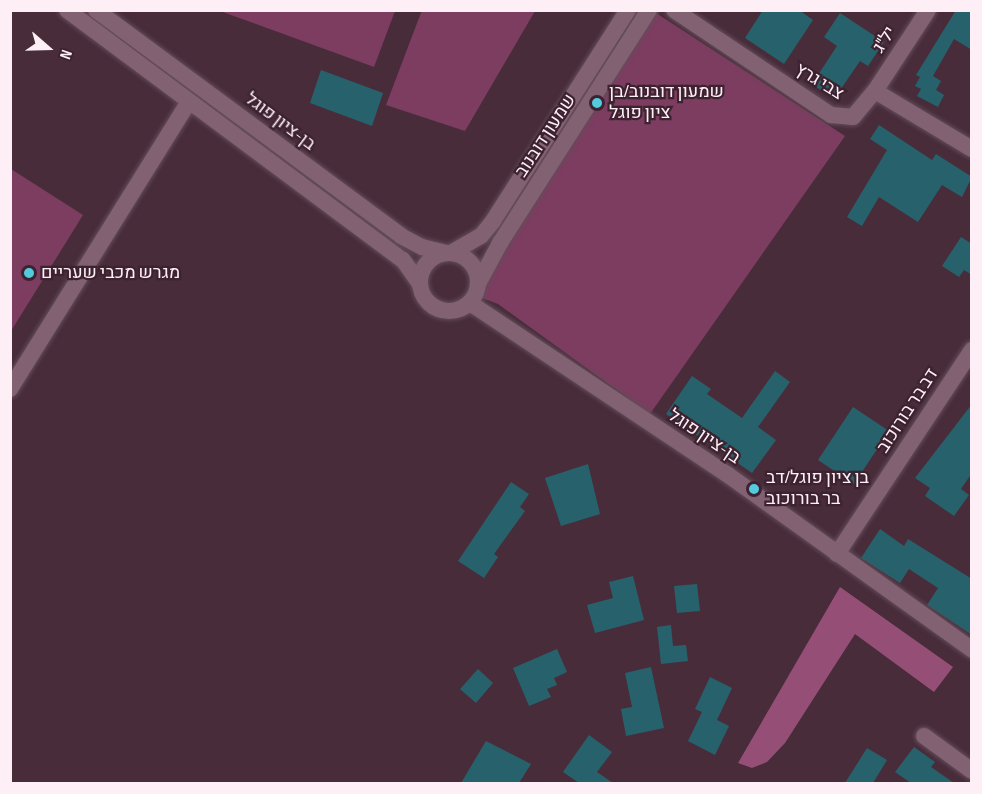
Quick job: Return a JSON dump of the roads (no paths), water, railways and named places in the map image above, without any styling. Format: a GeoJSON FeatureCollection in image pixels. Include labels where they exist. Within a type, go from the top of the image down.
{"type":"FeatureCollection","features":[{"type":"Feature","properties":{"kind":"street","name":"בן-ציון פוגל"},"geometry":{"type":"LineString","coordinates":[[67,10],[403,260],[420,284]]}},
{"type":"Feature","properties":{"kind":"street","name":"בן-ציון פוגל"},"geometry":{"type":"LineString","coordinates":[[96,10],[401,236],[422,247],[449,253]]}},
{"type":"Feature","properties":{"kind":"street","name":"שמעון דובנוב"},"geometry":{"type":"LineString","coordinates":[[449,253],[481,236],[493,222],[628,10]]}},
{"type":"Feature","properties":{"kind":"street","name":"שמעון דובנוב"},"geometry":{"type":"LineString","coordinates":[[478,284],[500,243],[650,10]]}},
{"type":"Feature","properties":{"kind":"street","name":"צבי גרץ"},"geometry":{"type":"LineString","coordinates":[[674,10],[831,115],[853,117],[875,91]]}},
{"type":"Feature","properties":{"kind":"street","name":"יל\"ג"},"geometry":{"type":"LineString","coordinates":[[875,91],[928,10]]}},
{"type":"Feature","properties":{"kind":"street"},"geometry":{"type":"LineString","coordinates":[[875,91],[972,149]]}},
{"type":"Feature","properties":{"kind":"street"},"geometry":{"type":"LineString","coordinates":[[10,389],[189,101]]}},
{"type":"Feature","properties":{"kind":"street"},"geometry":{"type":"LineString","coordinates":[[449,253],[472,265],[478,284],[470,303],[453,311],[439,310],[424,298],[420,284],[427,263],[449,253]]}},
{"type":"Feature","properties":{"kind":"street","name":"בן-ציון פוגל"},"geometry":{"type":"LineString","coordinates":[[470,303],[837,554],[972,650]]}},
{"type":"Feature","properties":{"kind":"street","name":"דב בר בורוכוב"},"geometry":{"type":"LineString","coordinates":[[837,554],[972,350]]}},
{"type":"Feature","properties":{"kind":"street"},"geometry":{"type":"LineString","coordinates":[[924,736],[972,771]]}},
{"type":"Feature","properties":{"kind":"place","name":"שמעון דובנוב/בן ציון פוגל"},"geometry":{"type":"Point","coordinates":[597,103]}},
{"type":"Feature","properties":{"kind":"place","name":"מגרש מכבי שעריים"},"geometry":{"type":"Point","coordinates":[29,273]}},
{"type":"Feature","properties":{"kind":"place","name":"בן ציון פוגל/דב בר בורוכוב"},"geometry":{"type":"Point","coordinates":[754,489]}}]}
